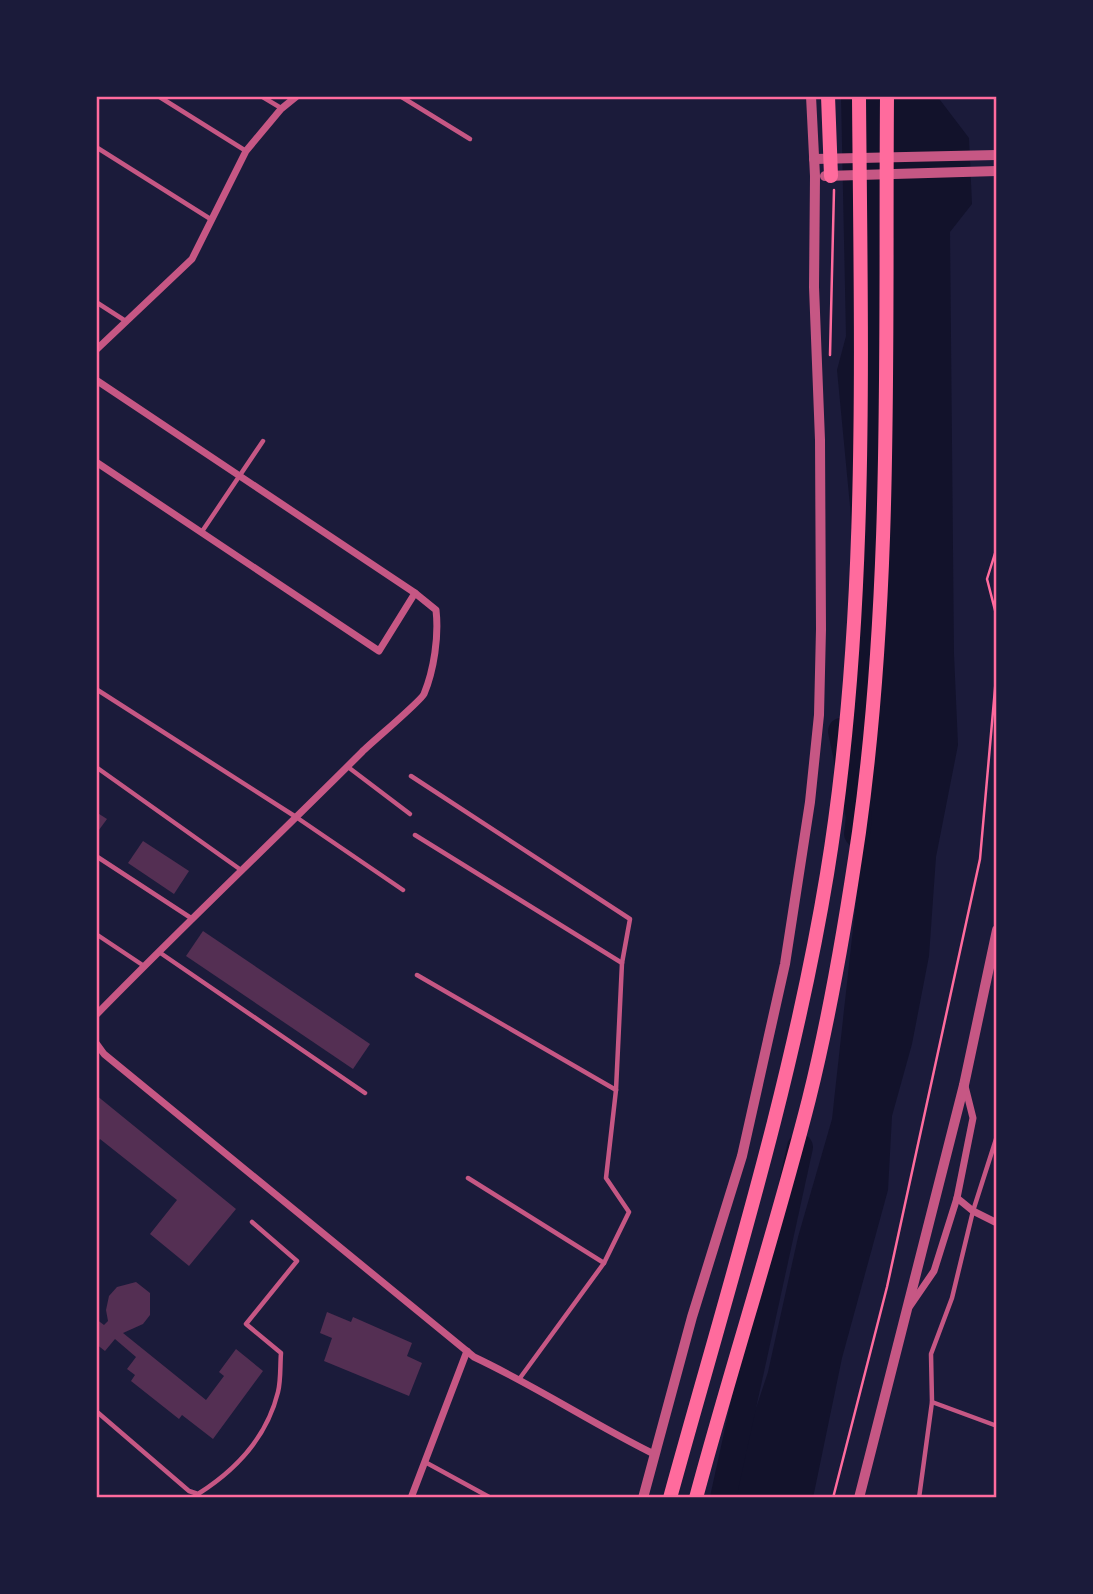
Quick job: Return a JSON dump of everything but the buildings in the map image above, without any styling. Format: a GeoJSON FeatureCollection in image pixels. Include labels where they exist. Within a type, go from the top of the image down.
{"type":"FeatureCollection","features":[{"type":"Feature","properties":{"kind":"highway"},"geometry":{"type":"LineString","coordinates":[[828,96],[832,176]]}},
{"type":"Feature","properties":{"kind":"highway"},"geometry":{"type":"LineString","coordinates":[[670,1498],[795,1044],[832,837],[845,739],[855,562],[859,96]]}},
{"type":"Feature","properties":{"kind":"highway"},"geometry":{"type":"LineString","coordinates":[[696,1498],[809,1097],[833,989],[859,832],[874,710],[881,560],[887,96]]}},
{"type":"Feature","properties":{"kind":"street"},"geometry":{"type":"LineString","coordinates":[[96,350],[124,320],[192,259],[246,151],[281,109],[297,96]]}},
{"type":"Feature","properties":{"kind":"street"},"geometry":{"type":"LineString","coordinates":[[643,1498],[742,1156],[785,964],[810,803],[819,715],[821,629],[820,440],[811,96]]}},
{"type":"Feature","properties":{"kind":"street"},"geometry":{"type":"LineString","coordinates":[[814,159],[832,154],[997,155]]}},
{"type":"Feature","properties":{"kind":"street"},"geometry":{"type":"LineString","coordinates":[[815,176],[997,171]]}},
{"type":"Feature","properties":{"kind":"street"},"geometry":{"type":"LineString","coordinates":[[96,380],[415,593],[436,610],[438,625],[423,697],[191,918],[96,1015]]}},
{"type":"Feature","properties":{"kind":"street"},"geometry":{"type":"LineString","coordinates":[[96,462],[379,651],[415,593]]}},
{"type":"Feature","properties":{"kind":"street"},"geometry":{"type":"LineString","coordinates":[[859,1498],[903,1315],[964,1086],[997,930]]}},
{"type":"Feature","properties":{"kind":"street"},"geometry":{"type":"LineString","coordinates":[[96,1043],[104,1054],[218,1150],[467,1351],[520,1378],[613,1434],[654,1454]]}},
{"type":"Feature","properties":{"kind":"street"},"geometry":{"type":"LineString","coordinates":[[903,1315],[934,1271],[957,1198],[973,1118],[964,1086]]}},
{"type":"Feature","properties":{"kind":"street"},"geometry":{"type":"LineString","coordinates":[[957,1198],[973,1211],[997,1223]]}},
{"type":"Feature","properties":{"kind":"street"},"geometry":{"type":"LineString","coordinates":[[411,1498],[467,1351]]}},
{"type":"Feature","properties":{"kind":"lane"},"geometry":{"type":"LineString","coordinates":[[158,96],[246,151]]}},
{"type":"Feature","properties":{"kind":"lane"},"geometry":{"type":"LineString","coordinates":[[261,96],[281,109]]}},
{"type":"Feature","properties":{"kind":"lane"},"geometry":{"type":"LineString","coordinates":[[400,96],[470,139]]}},
{"type":"Feature","properties":{"kind":"lane"},"geometry":{"type":"LineString","coordinates":[[832,154],[834,96]]}},
{"type":"Feature","properties":{"kind":"lane"},"geometry":{"type":"LineString","coordinates":[[96,147],[213,221]]}},
{"type":"Feature","properties":{"kind":"lane"},"geometry":{"type":"LineString","coordinates":[[96,302],[124,320]]}},
{"type":"Feature","properties":{"kind":"lane"},"geometry":{"type":"LineString","coordinates":[[201,534],[238,475],[263,442]]}},
{"type":"Feature","properties":{"kind":"lane"},"geometry":{"type":"LineString","coordinates":[[96,689],[296,817],[402,890]]}},
{"type":"Feature","properties":{"kind":"lane"},"geometry":{"type":"LineString","coordinates":[[96,767],[243,871]]}},
{"type":"Feature","properties":{"kind":"lane"},"geometry":{"type":"LineString","coordinates":[[348,767],[410,814]]}},
{"type":"Feature","properties":{"kind":"lane"},"geometry":{"type":"LineString","coordinates":[[411,776],[630,919],[622,963],[617,1090],[606,1178],[629,1212],[604,1263],[520,1378]]}},
{"type":"Feature","properties":{"kind":"lane"},"geometry":{"type":"LineString","coordinates":[[415,835],[622,963]]}},
{"type":"Feature","properties":{"kind":"lane"},"geometry":{"type":"LineString","coordinates":[[96,856],[191,918]]}},
{"type":"Feature","properties":{"kind":"lane"},"geometry":{"type":"LineString","coordinates":[[96,934],[144,966]]}},
{"type":"Feature","properties":{"kind":"lane"},"geometry":{"type":"LineString","coordinates":[[158,951],[365,1093]]}},
{"type":"Feature","properties":{"kind":"lane"},"geometry":{"type":"LineString","coordinates":[[417,975],[617,1090]]}},
{"type":"Feature","properties":{"kind":"lane"},"geometry":{"type":"LineString","coordinates":[[919,1498],[932,1402],[931,1354],[952,1298],[973,1211],[997,1136]]}},
{"type":"Feature","properties":{"kind":"lane"},"geometry":{"type":"LineString","coordinates":[[468,1178],[604,1263]]}},
{"type":"Feature","properties":{"kind":"lane"},"geometry":{"type":"LineString","coordinates":[[96,1411],[189,1491],[198,1494],[228,1475],[255,1444],[278,1391],[281,1353],[246,1324],[297,1261],[253,1222]]}},
{"type":"Feature","properties":{"kind":"lane"},"geometry":{"type":"LineString","coordinates":[[932,1402],[997,1426]]}},
{"type":"Feature","properties":{"kind":"lane"},"geometry":{"type":"LineString","coordinates":[[425,1462],[491,1498]]}},
{"type":"Feature","properties":{"kind":"path"},"geometry":{"type":"LineString","coordinates":[[830,360],[832,176]]}},
{"type":"Feature","properties":{"kind":"path"},"geometry":{"type":"LineString","coordinates":[[997,547],[987,579],[997,618]]}},
{"type":"Feature","properties":{"kind":"path"},"geometry":{"type":"LineString","coordinates":[[833,1498],[887,1287],[980,859],[997,666]]}},
{"type":"Feature","properties":{"kind":"shaded area"},"geometry":{"type":"Polygon","coordinates":[[[841,96],[937,96],[969,138],[972,204],[950,232],[954,654],[958,745],[936,857],[929,956],[912,1044],[892,1116],[888,1190],[842,1358],[813,1498],[726,1498],[768,1372],[798,1237],[832,1119],[860,865],[852,739],[857,670],[850,506],[837,370],[846,336],[841,96]]]}},
{"type":"Feature","properties":{"kind":"waterway"},"geometry":{"type":"LineString","coordinates":[[841,731],[859,817],[857,834]]}},
{"type":"Feature","properties":{"kind":"waterway"},"geometry":{"type":"LineString","coordinates":[[723,1498],[800,1147]]}}]}
